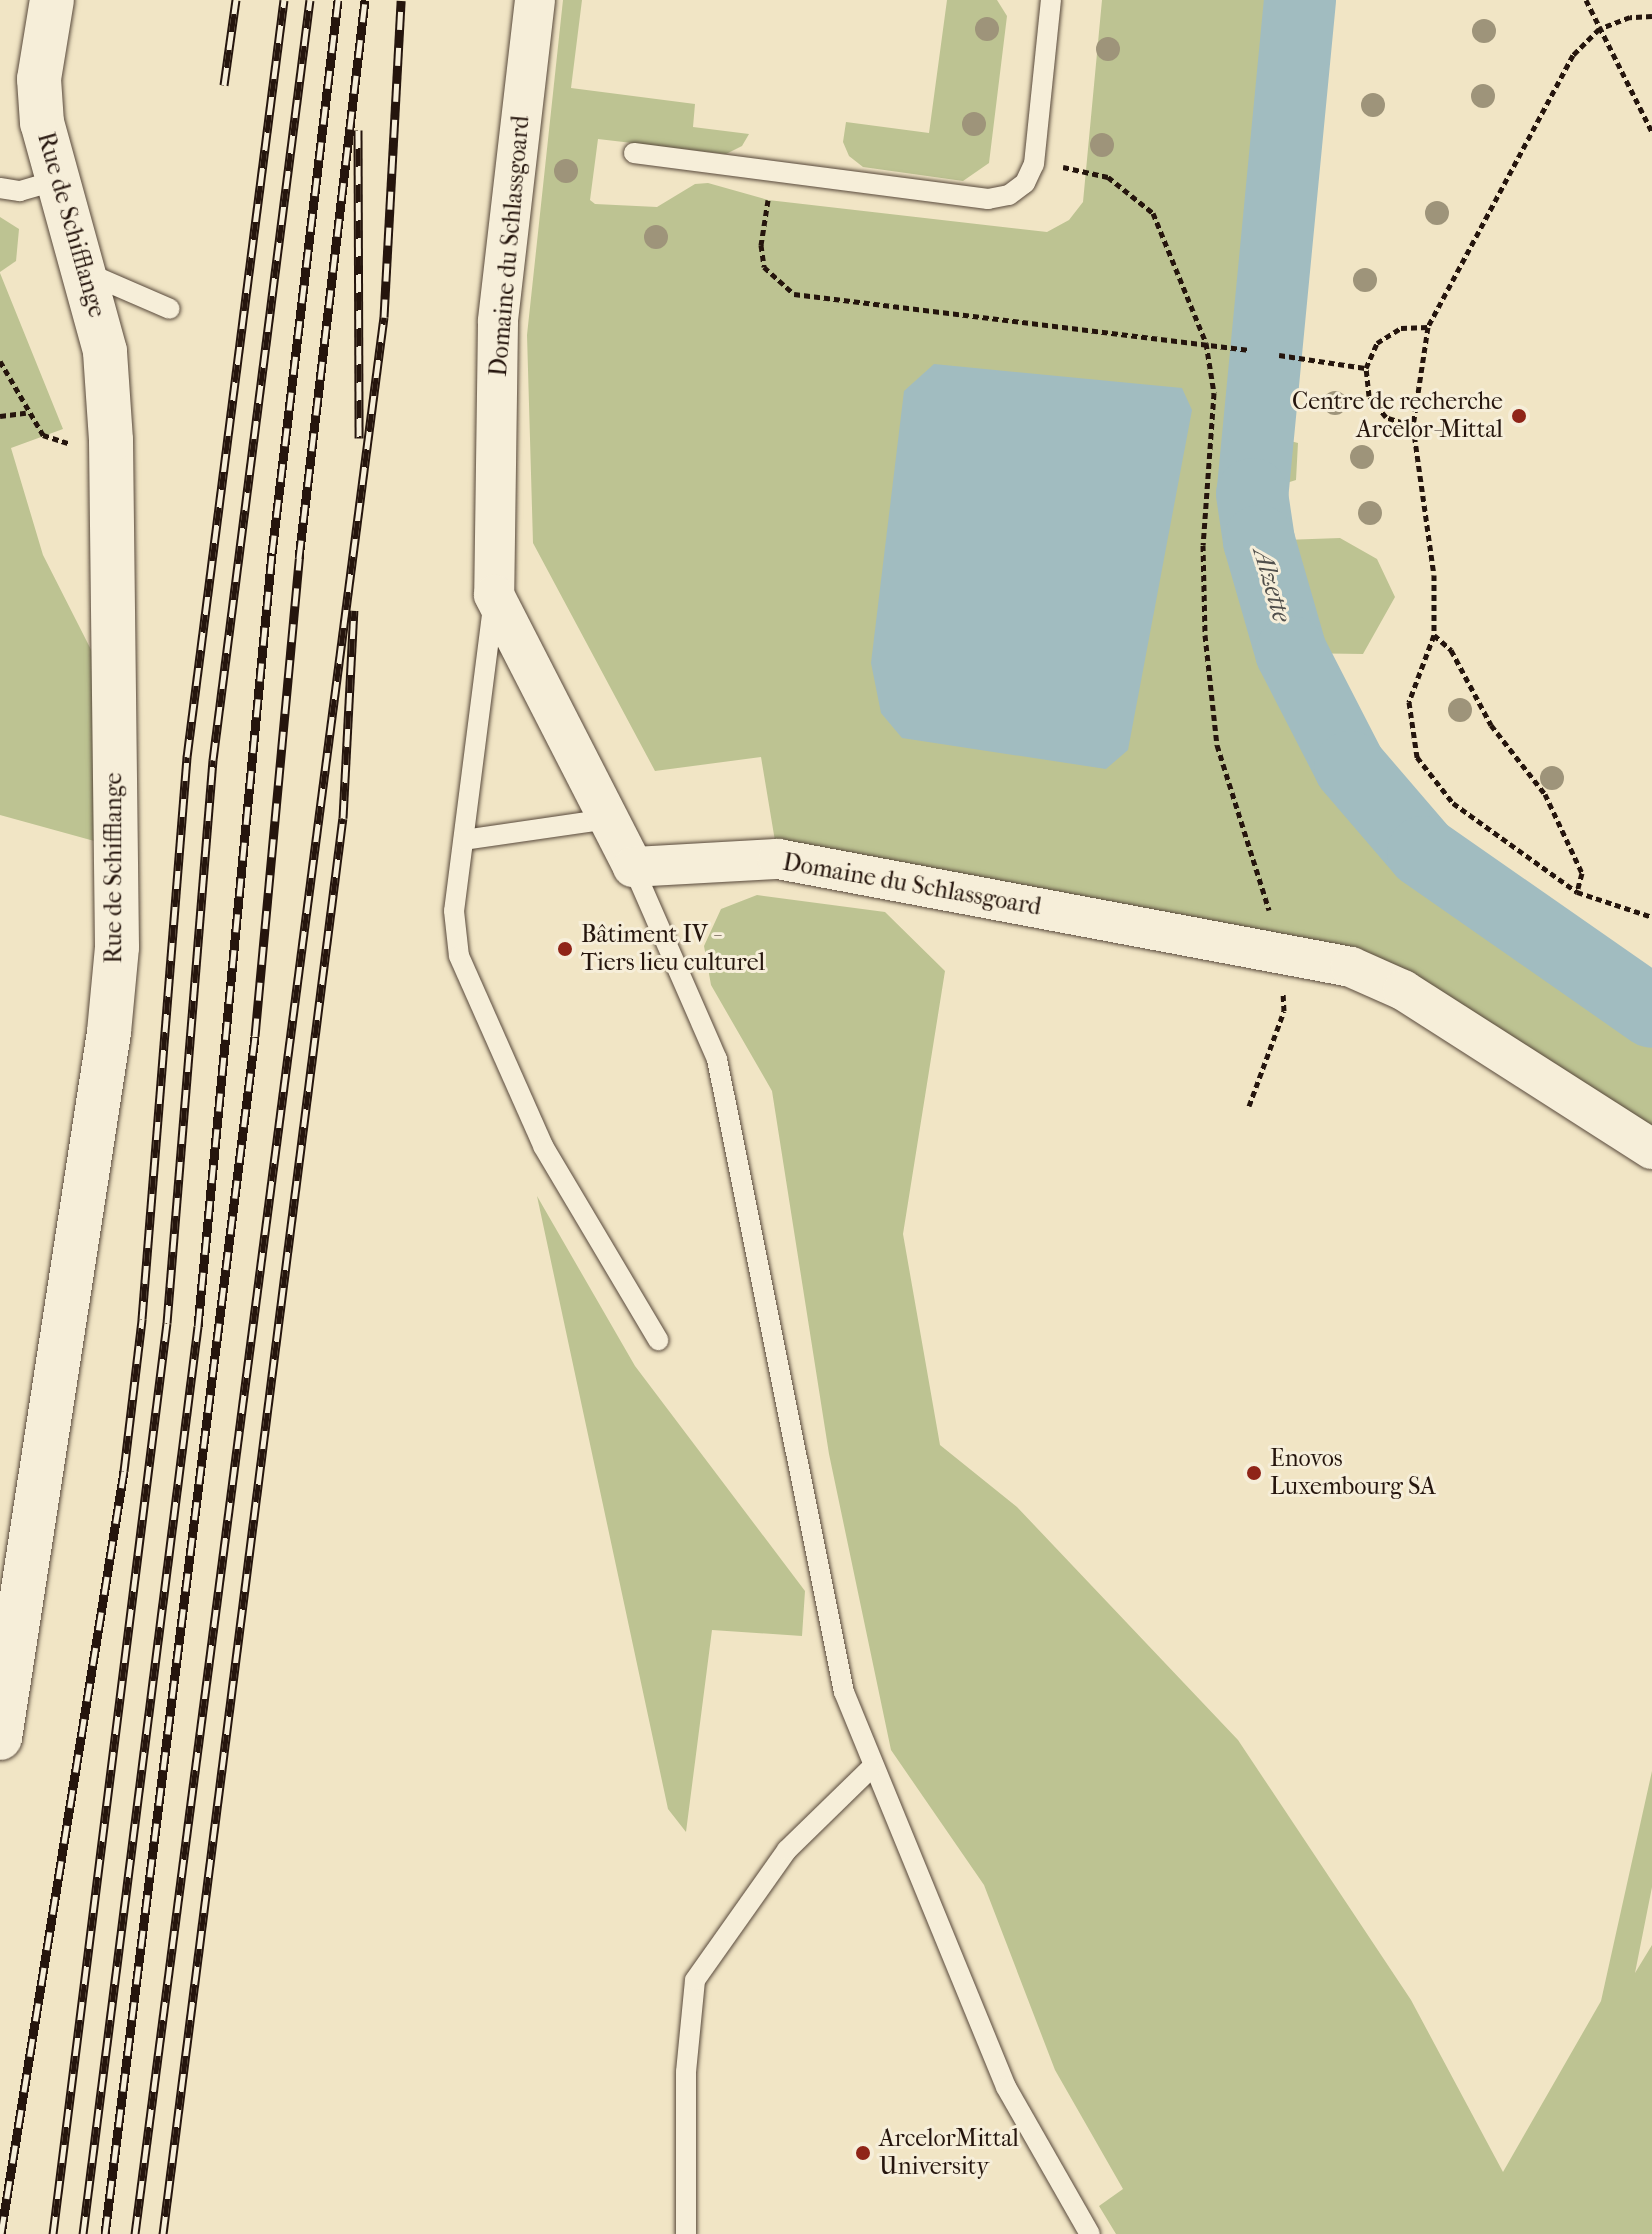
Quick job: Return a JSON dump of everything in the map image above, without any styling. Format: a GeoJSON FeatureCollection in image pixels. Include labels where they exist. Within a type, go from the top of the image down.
{"type":"FeatureCollection","features":[{"type":"Feature","properties":{"kind":"street","name":"Rue de Schifflange"},"geometry":{"type":"LineString","coordinates":[[0,1738],[109,1032],[117,947],[111,440],[105,351],[87,273],[42,123],[39,79],[52,0]]}},
{"type":"Feature","properties":{"kind":"street","name":"Domaine du Schlassgoard"},"geometry":{"type":"LineString","coordinates":[[535,0],[498,322],[494,595],[633,867],[778,859],[1351,967],[1403,990],[1652,1149]]}},
{"type":"Feature","properties":{"kind":"lane"},"geometry":{"type":"LineString","coordinates":[[634,153],[988,199],[1009,195],[1025,183],[1034,164],[1051,0]]}},
{"type":"Feature","properties":{"kind":"lane"},"geometry":{"type":"LineString","coordinates":[[0,188],[20,191],[58,180]]}},
{"type":"Feature","properties":{"kind":"lane"},"geometry":{"type":"LineString","coordinates":[[87,273],[170,309]]}},
{"type":"Feature","properties":{"kind":"lane"},"geometry":{"type":"LineString","coordinates":[[494,595],[454,911],[459,956],[543,1146],[658,1340]]}},
{"type":"Feature","properties":{"kind":"lane"},"geometry":{"type":"LineString","coordinates":[[464,840],[608,819]]}},
{"type":"Feature","properties":{"kind":"lane"},"geometry":{"type":"LineString","coordinates":[[633,867],[717,1059],[844,1692],[871,1768],[1006,2087],[1090,2234]]}},
{"type":"Feature","properties":{"kind":"lane"},"geometry":{"type":"LineString","coordinates":[[686,2234],[686,2072],[695,1980],[787,1850],[871,1768]]}},
{"type":"Feature","properties":{"kind":"path"},"geometry":{"type":"LineString","coordinates":[[1586,0],[1652,132]]}},
{"type":"Feature","properties":{"kind":"path"},"geometry":{"type":"LineString","coordinates":[[1652,16],[1630,17],[1599,29],[1573,55],[1428,327],[1413,426],[1434,575],[1434,635],[1409,702],[1417,757],[1453,803],[1577,892],[1652,917]]}},
{"type":"Feature","properties":{"kind":"path"},"geometry":{"type":"LineString","coordinates":[[1034,164],[1085,168],[1108,177],[1153,213],[1206,343],[1214,393],[1204,590],[1217,745],[1282,952],[1284,1011],[1249,1106]]}},
{"type":"Feature","properties":{"kind":"path"},"geometry":{"type":"LineString","coordinates":[[771,171],[761,245],[764,267],[794,294],[1248,350]]}},
{"type":"Feature","properties":{"kind":"path"},"geometry":{"type":"LineString","coordinates":[[1413,426],[1386,417],[1369,396],[1366,368],[1377,343],[1401,328],[1428,327]]}},
{"type":"Feature","properties":{"kind":"path"},"geometry":{"type":"LineString","coordinates":[[1279,355],[1366,368]]}},
{"type":"Feature","properties":{"kind":"path"},"geometry":{"type":"LineString","coordinates":[[0,361],[26,413],[43,435],[61,445],[111,440]]}},
{"type":"Feature","properties":{"kind":"path"},"geometry":{"type":"LineString","coordinates":[[0,416],[26,413]]}},
{"type":"Feature","properties":{"kind":"path"},"geometry":{"type":"LineString","coordinates":[[1434,635],[1451,650],[1491,725],[1545,794],[1582,873],[1577,892]]}},
{"type":"Feature","properties":{"kind":"green space"},"geometry":{"type":"Polygon","coordinates":[[[563,0],[582,0],[571,88],[695,104],[693,127],[749,134],[742,146],[726,154],[598,139],[590,200],[595,204],[657,207],[695,184],[708,183],[768,200],[1047,232],[1069,220],[1083,202],[1102,0],[1300,0],[1256,432],[1298,443],[1296,480],[1252,494],[1259,541],[1340,538],[1377,559],[1395,597],[1363,654],[1292,653],[1350,767],[1423,852],[1652,1012],[1652,1136],[1403,991],[778,859],[761,757],[655,771],[533,543],[527,335],[563,0]]]}},
{"type":"Feature","properties":{"kind":"green space"},"geometry":{"type":"Polygon","coordinates":[[[947,0],[997,0],[1007,16],[989,163],[963,181],[863,167],[849,156],[843,142],[846,122],[929,133],[947,0]]]}},
{"type":"Feature","properties":{"kind":"green space"},"geometry":{"type":"Polygon","coordinates":[[[0,217],[19,229],[16,261],[0,272],[0,217]]]}},
{"type":"Feature","properties":{"kind":"green space"},"geometry":{"type":"Polygon","coordinates":[[[0,273],[63,429],[11,448],[43,555],[113,693],[116,847],[0,815],[0,273]]]}},
{"type":"Feature","properties":{"kind":"green space"},"geometry":{"type":"Polygon","coordinates":[[[757,895],[885,912],[945,971],[903,1234],[940,1445],[1017,1507],[1238,1740],[1411,2000],[1503,2172],[1601,2001],[1652,1771],[1652,1887],[1635,1973],[1652,1945],[1652,2234],[1116,2234],[1099,2206],[1123,2189],[1055,2070],[984,1885],[891,1750],[829,1454],[772,1091],[711,985],[704,946],[721,909],[757,895]]]}},
{"type":"Feature","properties":{"kind":"green space"},"geometry":{"type":"Polygon","coordinates":[[[537,1196],[635,1366],[805,1591],[802,1636],[712,1630],[686,1832],[668,1809],[537,1196]]]}},
{"type":"Feature","properties":{"kind":"water"},"geometry":{"type":"Polygon","coordinates":[[[934,364],[1182,388],[1192,410],[1128,750],[1106,769],[902,738],[881,713],[871,663],[904,391],[934,364]]]}},
{"type":"Feature","properties":{"kind":"waterway","name":"Alzette"},"geometry":{"type":"LineString","coordinates":[[1300,0],[1252,494],[1259,541],[1291,652],[1350,767],[1423,852],[1652,1012]]}},
{"type":"Feature","properties":{"kind":"railway"},"geometry":{"type":"LineString","coordinates":[[224,85],[236,0]]}},
{"type":"Feature","properties":{"kind":"railway"},"geometry":{"type":"LineString","coordinates":[[1,2234],[124,1471],[142,1319],[187,757],[284,0]]}},
{"type":"Feature","properties":{"kind":"railway"},"geometry":{"type":"LineString","coordinates":[[53,2234],[167,1323],[213,760],[310,0]]}},
{"type":"Feature","properties":{"kind":"railway"},"geometry":{"type":"LineString","coordinates":[[83,2234],[198,1326],[272,553],[338,0]]}},
{"type":"Feature","properties":{"kind":"railway"},"geometry":{"type":"LineString","coordinates":[[105,2234],[255,1036],[299,558],[365,0]]}},
{"type":"Feature","properties":{"kind":"railway"},"geometry":{"type":"LineString","coordinates":[[135,2234],[384,317],[401,0]]}},
{"type":"Feature","properties":{"kind":"railway"},"geometry":{"type":"LineString","coordinates":[[358,130],[359,438]]}},
{"type":"Feature","properties":{"kind":"railway"},"geometry":{"type":"LineString","coordinates":[[163,2234],[343,818],[354,610]]}},
{"type":"Feature","properties":{"kind":"place","name":"Centre de recherche Arcelor-Mittal"},"geometry":{"type":"Point","coordinates":[1519,416]}},
{"type":"Feature","properties":{"kind":"place","name":"Bâtiment IV - Tiers lieu culturel"},"geometry":{"type":"Point","coordinates":[565,949]}},
{"type":"Feature","properties":{"kind":"place","name":"Enovos Luxembourg SA"},"geometry":{"type":"Point","coordinates":[1254,1473]}},
{"type":"Feature","properties":{"kind":"place","name":"ArcelorMittal University"},"geometry":{"type":"Point","coordinates":[863,2153]}}]}
